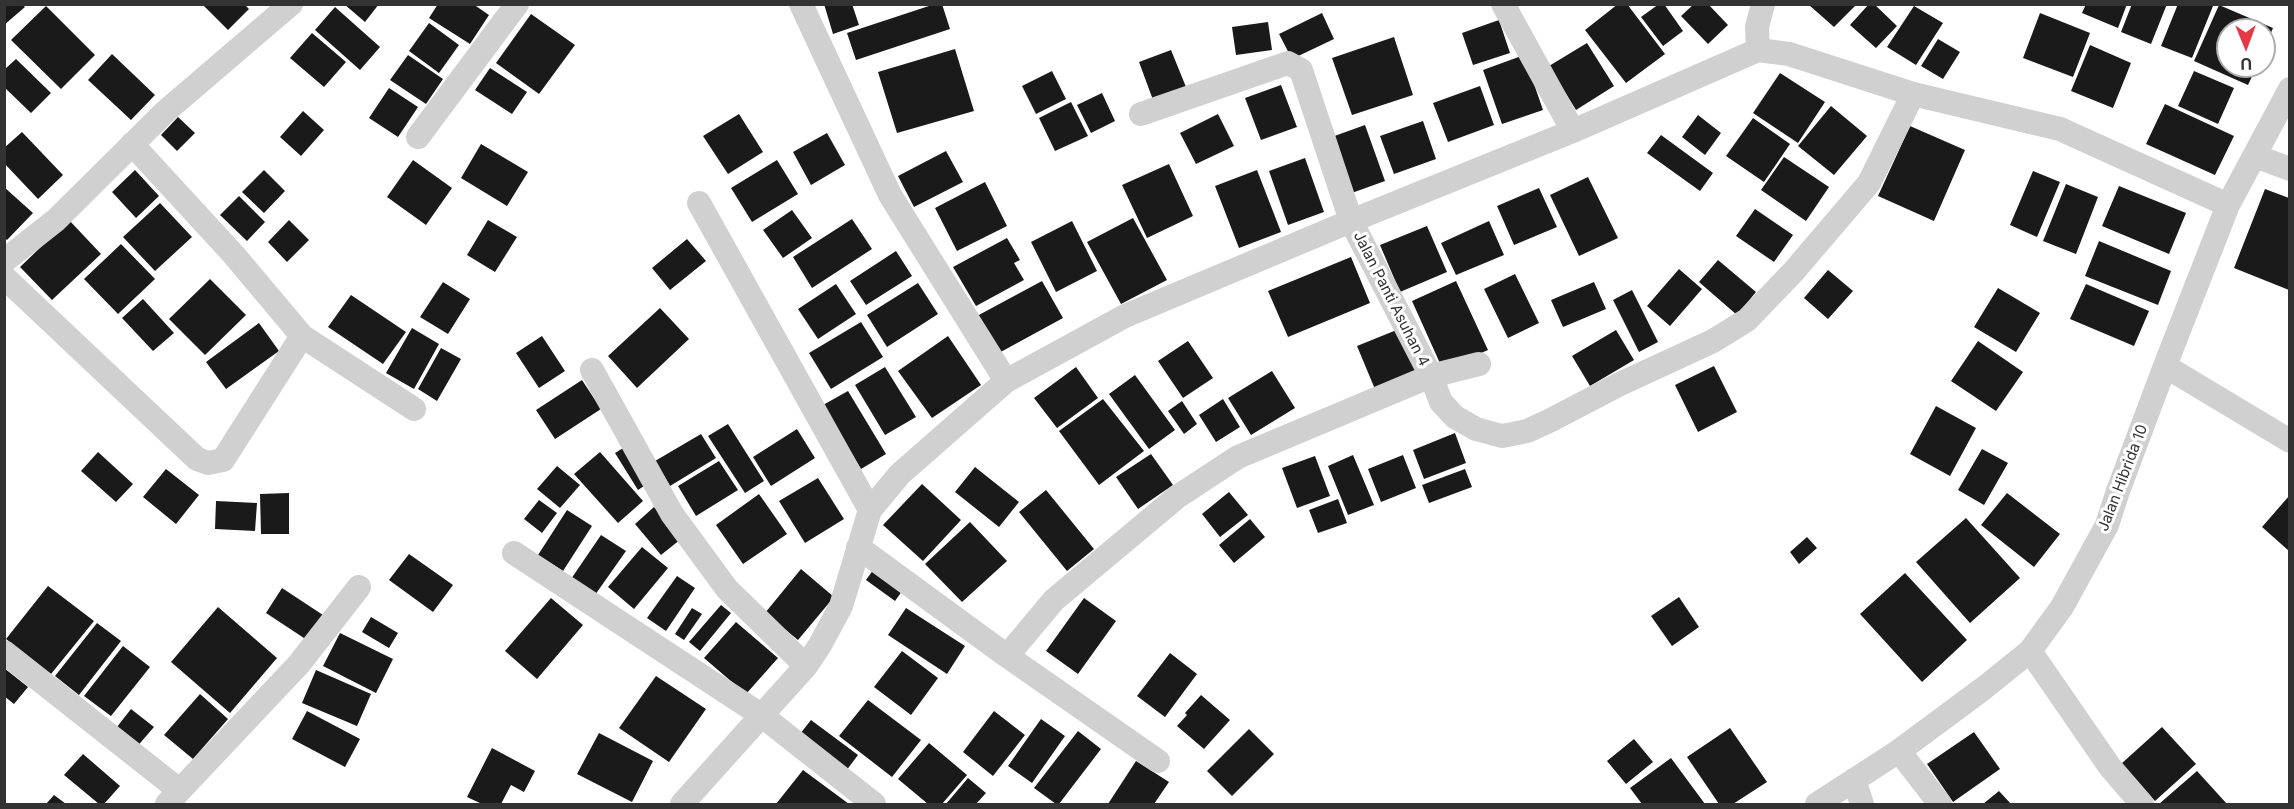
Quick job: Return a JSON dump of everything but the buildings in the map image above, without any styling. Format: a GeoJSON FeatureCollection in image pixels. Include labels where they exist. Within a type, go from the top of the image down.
{"type":"FeatureCollection","features":[{"type":"Feature","properties":{"kind":"street"},"geometry":{"type":"LineString","coordinates":[[4,261],[56,220],[166,111],[291,4]]}},
{"type":"Feature","properties":{"kind":"street"},"geometry":{"type":"LineString","coordinates":[[801,4],[890,195],[1006,381]]}},
{"type":"Feature","properties":{"kind":"street"},"geometry":{"type":"LineString","coordinates":[[1503,4],[1573,130]]}},
{"type":"Feature","properties":{"kind":"street"},"geometry":{"type":"LineString","coordinates":[[1758,50],[1757,27],[1764,4]]}},
{"type":"Feature","properties":{"kind":"street"},"geometry":{"type":"LineString","coordinates":[[418,137],[507,8]]}},
{"type":"Feature","properties":{"kind":"street"},"geometry":{"type":"LineString","coordinates":[[682,804],[806,666],[820,645],[841,606],[870,510],[900,474],[1006,381],[1125,316],[1573,130],[1758,50],[1789,54],[1913,94],[2060,129],[2228,205]]}},
{"type":"Feature","properties":{"kind":"street","name":"Jalan Panti Asuhan 4"},"geometry":{"type":"LineString","coordinates":[[1141,114],[1288,63],[1301,70],[1351,221],[1431,376],[1441,402],[1455,417],[1476,429],[1502,436],[1527,432],[1620,384],[1713,341],[1747,320],[1794,271],[1869,183],[1913,94]]}},
{"type":"Feature","properties":{"kind":"street","name":"Jalan Hibrida 10"},"geometry":{"type":"LineString","coordinates":[[1817,804],[1899,751],[1984,688],[2030,651],[2062,607],[2107,525],[2165,366],[2228,205],[2289,89]]}},
{"type":"Feature","properties":{"kind":"street"},"geometry":{"type":"LineString","coordinates":[[132,144],[234,255],[302,336],[414,409]]}},
{"type":"Feature","properties":{"kind":"street"},"geometry":{"type":"LineString","coordinates":[[2255,156],[2289,169]]}},
{"type":"Feature","properties":{"kind":"street"},"geometry":{"type":"LineString","coordinates":[[699,203],[870,510]]}},
{"type":"Feature","properties":{"kind":"street"},"geometry":{"type":"LineString","coordinates":[[4,277],[197,459],[208,463],[223,460],[302,336]]}},
{"type":"Feature","properties":{"kind":"street"},"geometry":{"type":"LineString","coordinates":[[1007,656],[1053,600],[1177,497],[1238,456],[1431,376],[1479,364]]}},
{"type":"Feature","properties":{"kind":"street"},"geometry":{"type":"LineString","coordinates":[[2165,366],[2289,441]]}},
{"type":"Feature","properties":{"kind":"street"},"geometry":{"type":"LineString","coordinates":[[592,370],[672,514],[726,589],[806,666]]}},
{"type":"Feature","properties":{"kind":"street"},"geometry":{"type":"LineString","coordinates":[[858,547],[1007,656],[1158,761]]}},
{"type":"Feature","properties":{"kind":"street"},"geometry":{"type":"LineString","coordinates":[[514,553],[761,715],[874,804]]}},
{"type":"Feature","properties":{"kind":"street"},"geometry":{"type":"LineString","coordinates":[[4,652],[173,797],[299,664],[359,587]]}},
{"type":"Feature","properties":{"kind":"street"},"geometry":{"type":"LineString","coordinates":[[2030,651],[2110,767],[2142,804]]}},
{"type":"Feature","properties":{"kind":"street"},"geometry":{"type":"LineString","coordinates":[[1899,751],[1940,804]]}},
{"type":"Feature","properties":{"kind":"street"},"geometry":{"type":"LineString","coordinates":[[1854,780],[1862,804]]}}]}
